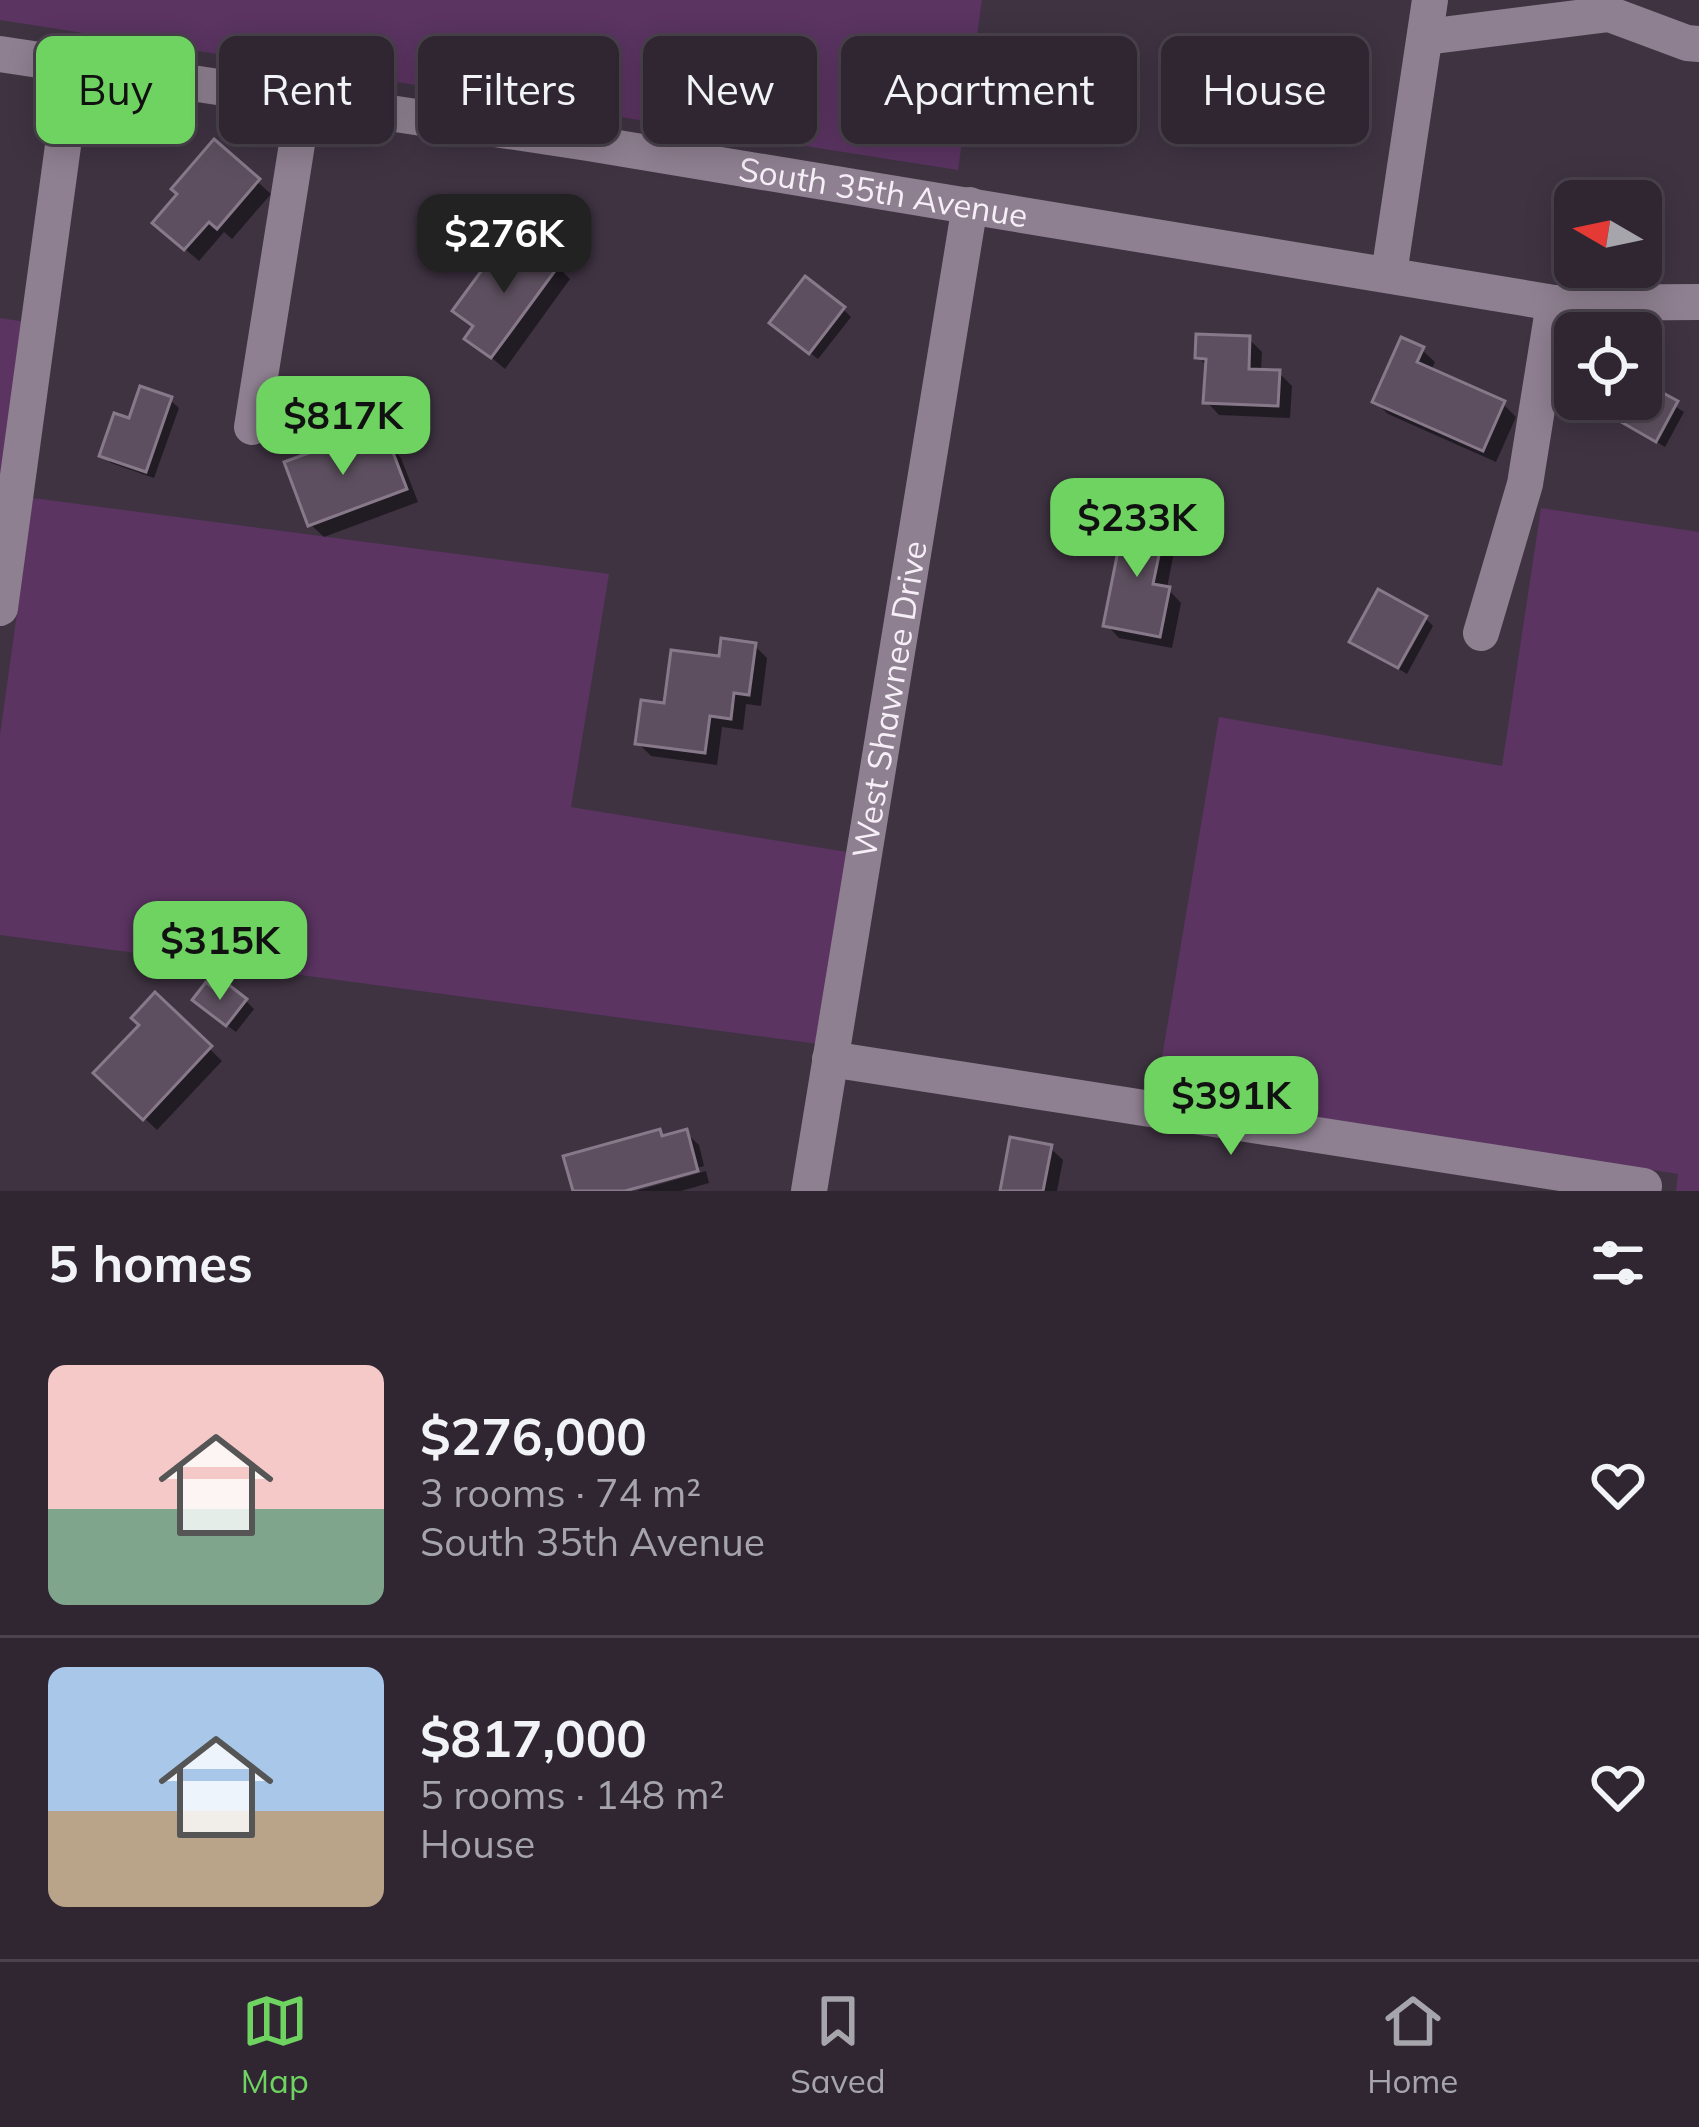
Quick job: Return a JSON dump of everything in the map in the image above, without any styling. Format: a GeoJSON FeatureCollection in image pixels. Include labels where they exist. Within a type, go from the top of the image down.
{"type":"FeatureCollection","features":[{"type":"Feature","properties":{"kind":"street"},"geometry":{"type":"LineString","coordinates":[[1389,274],[1428,18],[1612,7],[1699,44]]}},
{"type":"Feature","properties":{"kind":"street","name":"South 35th Avenue"},"geometry":{"type":"LineString","coordinates":[[0,54],[36,59]]}},
{"type":"Feature","properties":{"kind":"street","name":"South 35th Avenue"},"geometry":{"type":"LineString","coordinates":[[394,114],[1554,303],[1699,302]]}},
{"type":"Feature","properties":{"kind":"street"},"geometry":{"type":"LineString","coordinates":[[0,608],[63,144]]}},
{"type":"Feature","properties":{"kind":"street"},"geometry":{"type":"LineString","coordinates":[[252,428],[297,144]]}},
{"type":"Feature","properties":{"kind":"street","name":"West Shawnee Drive"},"geometry":{"type":"LineString","coordinates":[[809,1191],[970,205]]}},
{"type":"Feature","properties":{"kind":"street"},"geometry":{"type":"LineString","coordinates":[[1481,633],[1525,484],[1554,303]]}},
{"type":"Feature","properties":{"kind":"street"},"geometry":{"type":"LineString","coordinates":[[830,1059],[1644,1186]]}},
{"type":"Feature","properties":{"kind":"shaded area"},"geometry":{"type":"Polygon","coordinates":[[[0,0],[982,0],[977,36],[841,36],[841,144],[962,144],[958,170],[792,144],[817,144],[817,36],[643,36],[643,121],[619,117],[619,36],[418,36],[418,85],[394,82],[394,36],[219,36],[219,54],[195,51],[195,36],[102,36],[0,20],[0,0]]]}},
{"type":"Feature","properties":{"kind":"shaded area"},"geometry":{"type":"Polygon","coordinates":[[[0,318],[33,323],[0,553],[0,318]]]}},
{"type":"Feature","properties":{"kind":"shaded area"},"geometry":{"type":"Polygon","coordinates":[[[33,498],[609,574],[571,807],[847,852],[818,1044],[0,935],[0,735],[33,498]]]}},
{"type":"Feature","properties":{"kind":"shaded area"},"geometry":{"type":"Polygon","coordinates":[[[1541,508],[1699,532],[1699,1191],[1676,1191],[1678,1174],[1156,1093],[1219,717],[1502,766],[1541,508]]]}},
{"type":"Feature","properties":{"kind":"building"},"geometry":{"type":"Polygon","coordinates":[[[214,139],[260,179],[217,229],[209,222],[184,250],[152,223],[177,194],[171,189],[214,139]]]}},
{"type":"Feature","properties":{"kind":"building"},"geometry":{"type":"Polygon","coordinates":[[[526,239],[560,264],[491,358],[464,339],[473,326],[452,311],[493,255],[507,265],[526,239]]]}},
{"type":"Feature","properties":{"kind":"building"},"geometry":{"type":"Polygon","coordinates":[[[805,276],[845,307],[809,354],[769,323],[805,276]]]}},
{"type":"Feature","properties":{"kind":"building"},"geometry":{"type":"Polygon","coordinates":[[[1196,334],[1250,336],[1249,369],[1280,370],[1278,406],[1203,403],[1206,359],[1195,358],[1196,334]]]}},
{"type":"Feature","properties":{"kind":"building"},"geometry":{"type":"Polygon","coordinates":[[[1401,337],[1424,347],[1417,362],[1505,401],[1483,451],[1372,402],[1401,337]]]}},
{"type":"Feature","properties":{"kind":"building"},"geometry":{"type":"Polygon","coordinates":[[[140,386],[172,397],[146,472],[99,456],[114,413],[129,418],[140,386]]]}},
{"type":"Feature","properties":{"kind":"building"},"geometry":{"type":"Polygon","coordinates":[[[1662,392],[1678,401],[1656,442],[1618,420],[1662,420],[1662,392]]]}},
{"type":"Feature","properties":{"kind":"building"},"geometry":{"type":"Polygon","coordinates":[[[358,435],[364,451],[389,442],[407,489],[308,526],[284,462],[358,435]]]}},
{"type":"Feature","properties":{"kind":"building"},"geometry":{"type":"Polygon","coordinates":[[[1126,511],[1155,516],[1152,534],[1163,536],[1153,584],[1170,587],[1160,637],[1103,626],[1126,511]]]}},
{"type":"Feature","properties":{"kind":"building"},"geometry":{"type":"Polygon","coordinates":[[[1378,589],[1427,616],[1398,668],[1349,642],[1378,589]]]}},
{"type":"Feature","properties":{"kind":"building"},"geometry":{"type":"Polygon","coordinates":[[[721,638],[756,643],[749,695],[734,693],[731,719],[710,716],[705,753],[635,744],[641,700],[664,703],[671,650],[719,656],[721,638]]]}},
{"type":"Feature","properties":{"kind":"building"},"geometry":{"type":"Polygon","coordinates":[[[206,982],[222,995],[229,985],[247,999],[226,1026],[192,1000],[206,982]]]}},
{"type":"Feature","properties":{"kind":"building"},"geometry":{"type":"Polygon","coordinates":[[[155,992],[212,1046],[143,1120],[93,1073],[139,1025],[131,1018],[155,992]]]}},
{"type":"Feature","properties":{"kind":"building"},"geometry":{"type":"Polygon","coordinates":[[[660,1129],[662,1136],[687,1129],[698,1171],[625,1191],[573,1191],[563,1156],[660,1129]]]}},
{"type":"Feature","properties":{"kind":"building"},"geometry":{"type":"Polygon","coordinates":[[[1010,1137],[1052,1145],[1043,1191],[1000,1191],[1010,1137]]]}}]}
